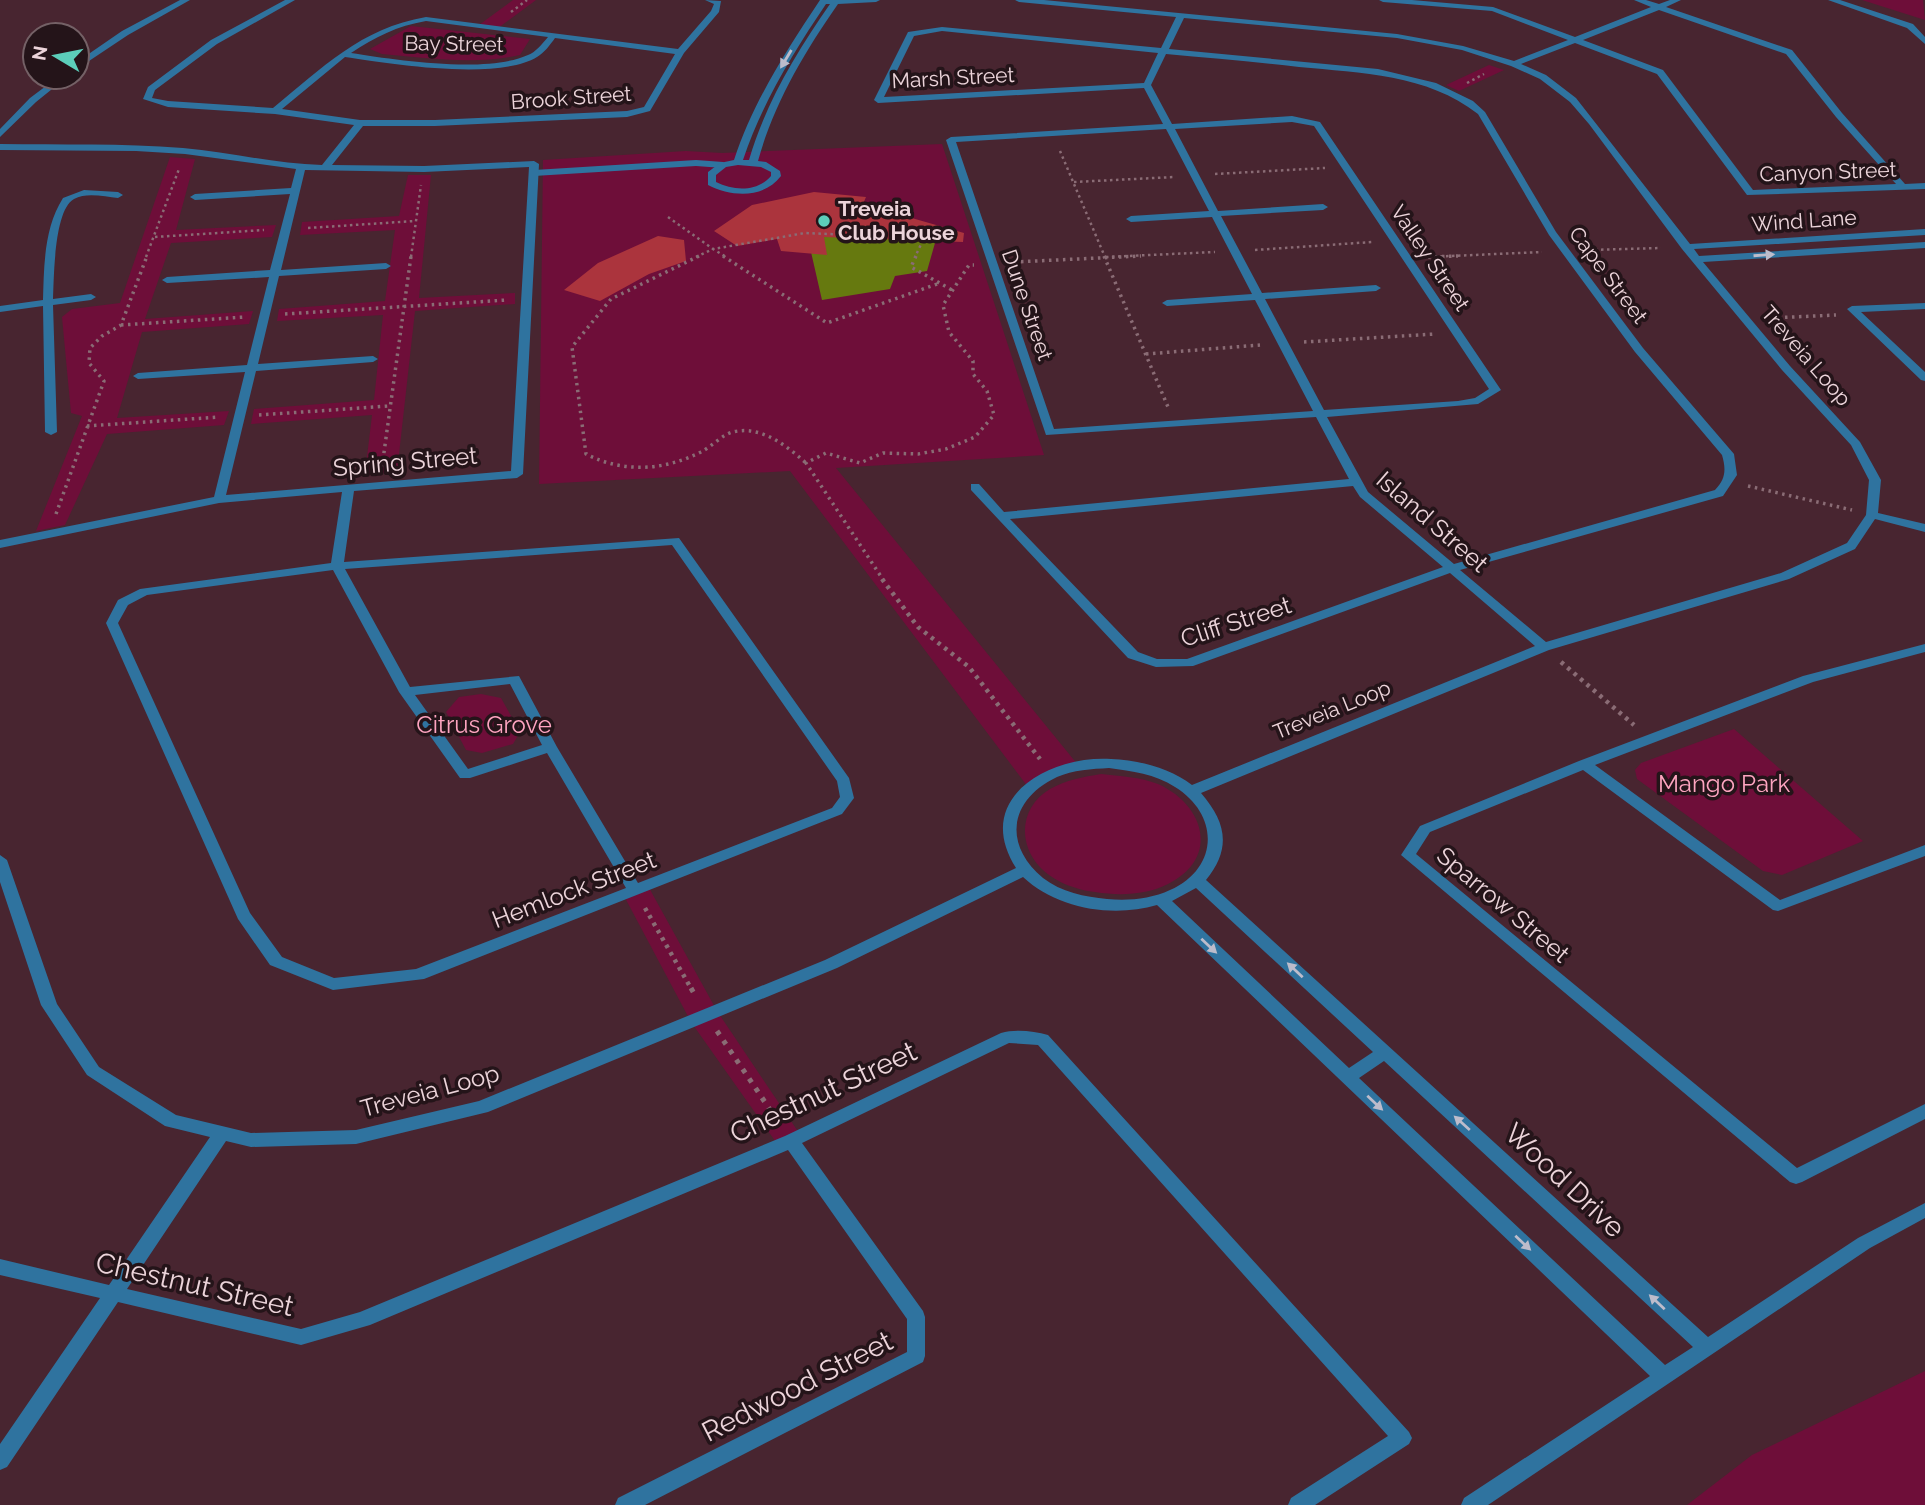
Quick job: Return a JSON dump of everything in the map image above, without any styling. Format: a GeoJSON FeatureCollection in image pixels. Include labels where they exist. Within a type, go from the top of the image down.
{"type":"FeatureCollection","features":[{"type":"Feature","properties":{"kind":"street"},"geometry":{"type":"LineString","coordinates":[[91,56],[125,33],[186,0]]}},
{"type":"Feature","properties":{"kind":"street","name":"Brook Street"},"geometry":{"type":"LineString","coordinates":[[291,0],[214,41],[151,89],[147,99],[168,104],[275,111],[360,123],[499,121],[627,114],[647,108],[680,52],[715,12],[718,4],[709,0]]}},
{"type":"Feature","properties":{"kind":"street"},"geometry":{"type":"LineString","coordinates":[[738,162],[748,128],[820,1],[835,3],[876,0]]}},
{"type":"Feature","properties":{"kind":"street","name":"Treveia Loop"},"geometry":{"type":"LineString","coordinates":[[1019,0],[1397,36],[1462,48],[1511,63],[1543,77],[1573,100],[1696,260],[1856,444],[1875,480],[1872,515],[1851,546],[1784,576],[1544,647],[1192,791]]}},
{"type":"Feature","properties":{"kind":"street","name":"Canyon Street"},"geometry":{"type":"LineString","coordinates":[[1383,0],[1493,9],[1660,72],[1750,193],[1925,186]]}},
{"type":"Feature","properties":{"kind":"street"},"geometry":{"type":"LineString","coordinates":[[1639,0],[1788,52],[1903,187]]}},
{"type":"Feature","properties":{"kind":"street"},"geometry":{"type":"LineString","coordinates":[[1511,63],[1676,0]]}},
{"type":"Feature","properties":{"kind":"street"},"geometry":{"type":"LineString","coordinates":[[1832,0],[1910,26],[1925,41]]}},
{"type":"Feature","properties":{"kind":"street"},"geometry":{"type":"LineString","coordinates":[[753,163],[761,129],[780,89],[835,3]]}},
{"type":"Feature","properties":{"kind":"street"},"geometry":{"type":"LineString","coordinates":[[1147,85],[1180,17]]}},
{"type":"Feature","properties":{"kind":"street","name":"Bay Street"},"geometry":{"type":"LineString","coordinates":[[275,111],[345,55],[405,20],[426,19],[680,52]]}},
{"type":"Feature","properties":{"kind":"street","name":"Marsh Street"},"geometry":{"type":"LineString","coordinates":[[1147,85],[878,100],[911,34],[929,29],[1163,52]]}},
{"type":"Feature","properties":{"kind":"street","name":"Bay Street"},"geometry":{"type":"LineString","coordinates":[[345,55],[441,65],[513,63],[537,54],[553,36]]}},
{"type":"Feature","properties":{"kind":"street","name":"Cape Street"},"geometry":{"type":"LineString","coordinates":[[1163,52],[1378,72],[1451,91],[1465,98],[1481,112],[1552,233],[1639,350],[1728,454],[1732,472],[1730,482]]}},
{"type":"Feature","properties":{"kind":"street","name":"Island Street"},"geometry":{"type":"LineString","coordinates":[[1147,85],[1364,494],[1544,647]]}},
{"type":"Feature","properties":{"kind":"street"},"geometry":{"type":"LineString","coordinates":[[0,134],[45,91]]}},
{"type":"Feature","properties":{"kind":"street","name":"Valley Street"},"geometry":{"type":"LineString","coordinates":[[1169,127],[1292,119],[1317,124],[1495,390],[1478,401],[1320,414]]}},
{"type":"Feature","properties":{"kind":"street"},"geometry":{"type":"LineString","coordinates":[[324,167],[360,123]]}},
{"type":"Feature","properties":{"kind":"street","name":"Dune Street"},"geometry":{"type":"LineString","coordinates":[[1169,127],[951,140],[1050,433],[1320,414]]}},
{"type":"Feature","properties":{"kind":"street"},"geometry":{"type":"LineString","coordinates":[[0,147],[185,151],[301,167],[424,169],[534,164],[534,173],[687,163],[723,166]]}},
{"type":"Feature","properties":{"kind":"street"},"geometry":{"type":"LineString","coordinates":[[738,162],[753,163],[775,172],[773,181],[748,190],[726,190],[711,183],[710,174],[723,166],[738,162]]}},
{"type":"Feature","properties":{"kind":"street"},"geometry":{"type":"LineString","coordinates":[[219,499],[301,167]]}},
{"type":"Feature","properties":{"kind":"street","name":"Spring Street"},"geometry":{"type":"LineString","coordinates":[[0,544],[219,499],[517,474],[534,173]]}},
{"type":"Feature","properties":{"kind":"street"},"geometry":{"type":"LineString","coordinates":[[195,197],[293,191]]}},
{"type":"Feature","properties":{"kind":"street"},"geometry":{"type":"LineString","coordinates":[[51,432],[47,363],[51,244],[58,211],[67,199],[79,193],[118,195]]}},
{"type":"Feature","properties":{"kind":"street"},"geometry":{"type":"LineString","coordinates":[[1131,219],[1323,207]]}},
{"type":"Feature","properties":{"kind":"street","name":"Wind Lane"},"geometry":{"type":"LineString","coordinates":[[1686,247],[1925,232]]}},
{"type":"Feature","properties":{"kind":"street","name":"Wind Lane"},"geometry":{"type":"LineString","coordinates":[[1696,260],[1925,246]]}},
{"type":"Feature","properties":{"kind":"street"},"geometry":{"type":"LineString","coordinates":[[167,280],[386,266]]}},
{"type":"Feature","properties":{"kind":"street"},"geometry":{"type":"LineString","coordinates":[[1167,303],[1376,288]]}},
{"type":"Feature","properties":{"kind":"street"},"geometry":{"type":"LineString","coordinates":[[0,309],[91,297]]}},
{"type":"Feature","properties":{"kind":"street"},"geometry":{"type":"LineString","coordinates":[[1925,306],[1852,309],[1925,378]]}},
{"type":"Feature","properties":{"kind":"street"},"geometry":{"type":"LineString","coordinates":[[138,376],[373,359]]}},
{"type":"Feature","properties":{"kind":"street"},"geometry":{"type":"LineString","coordinates":[[1001,516],[1356,482]]}},
{"type":"Feature","properties":{"kind":"street"},"geometry":{"type":"LineString","coordinates":[[1452,568],[1719,493],[1730,482]]}},
{"type":"Feature","properties":{"kind":"street","name":"Cliff Street"},"geometry":{"type":"LineString","coordinates":[[975,487],[1133,655],[1156,663],[1188,663],[1452,568]]}},
{"type":"Feature","properties":{"kind":"street"},"geometry":{"type":"LineString","coordinates":[[349,488],[337,566],[407,692],[466,775],[550,747]]}},
{"type":"Feature","properties":{"kind":"street"},"geometry":{"type":"LineString","coordinates":[[1872,515],[1925,528]]}},
{"type":"Feature","properties":{"kind":"street","name":"Hemlock Street"},"geometry":{"type":"LineString","coordinates":[[674,541],[844,782],[847,797],[837,811],[418,975],[333,985],[276,961],[243,915],[112,623],[123,603],[145,592],[337,566],[674,541]]}},
{"type":"Feature","properties":{"kind":"street","name":"Sparrow Street"},"geometry":{"type":"LineString","coordinates":[[1925,648],[1808,679],[1584,764],[1424,829],[1408,855],[1796,1177],[1925,1111]]}},
{"type":"Feature","properties":{"kind":"street"},"geometry":{"type":"LineString","coordinates":[[407,692],[514,679],[550,747],[635,891]]}},
{"type":"Feature","properties":{"kind":"street"},"geometry":{"type":"LineString","coordinates":[[1110,763],[1140,767],[1168,776],[1192,791],[1209,812],[1217,835],[1216,851],[1209,866],[1197,880],[1160,899],[1136,905],[1085,902],[1040,884],[1024,870],[1010,849],[1007,828],[1013,806],[1028,788],[1051,774],[1079,766],[1110,763]]}},
{"type":"Feature","properties":{"kind":"street"},"geometry":{"type":"LineString","coordinates":[[1584,764],[1778,906],[1925,850]]}},
{"type":"Feature","properties":{"kind":"street","name":"Treveia Loop"},"geometry":{"type":"LineString","coordinates":[[0,860],[49,1005],[93,1071],[171,1121],[251,1140],[356,1137],[482,1107],[831,964],[1024,870]]}},
{"type":"Feature","properties":{"kind":"street","name":"Wood Drive"},"geometry":{"type":"LineString","coordinates":[[1197,880],[1707,1348]]}},
{"type":"Feature","properties":{"kind":"street"},"geometry":{"type":"LineString","coordinates":[[1160,899],[1664,1377]]}},
{"type":"Feature","properties":{"kind":"street","name":"Chestnut Street"},"geometry":{"type":"LineString","coordinates":[[0,1267],[301,1337],[363,1319],[791,1141],[1007,1037],[1042,1039],[1402,1438],[1298,1505]]}},
{"type":"Feature","properties":{"kind":"street"},"geometry":{"type":"LineString","coordinates":[[1348,1077],[1385,1052]]}},
{"type":"Feature","properties":{"kind":"street"},"geometry":{"type":"LineString","coordinates":[[0,1461],[221,1134]]}},
{"type":"Feature","properties":{"kind":"street","name":"Redwood Street"},"geometry":{"type":"LineString","coordinates":[[625,1505],[916,1356],[916,1317],[791,1141]]}},
{"type":"Feature","properties":{"kind":"street"},"geometry":{"type":"LineString","coordinates":[[1471,1505],[1864,1243],[1925,1210]]}},
{"type":"Feature","properties":{"kind":"path"},"geometry":{"type":"LineString","coordinates":[[1451,91],[1511,63]]}},
{"type":"Feature","properties":{"kind":"path"},"geometry":{"type":"LineString","coordinates":[[1052,134],[1175,424]]}},
{"type":"Feature","properties":{"kind":"path"},"geometry":{"type":"LineString","coordinates":[[121,325],[185,151]]}},
{"type":"Feature","properties":{"kind":"path"},"geometry":{"type":"LineString","coordinates":[[380,486],[424,169]]}},
{"type":"Feature","properties":{"kind":"path"},"geometry":{"type":"LineString","coordinates":[[668,217],[827,323],[940,283]]}},
{"type":"Feature","properties":{"kind":"path"},"geometry":{"type":"LineString","coordinates":[[952,290],[911,267],[924,238],[805,233],[713,249],[611,299],[572,347],[586,454],[601,464],[622,469],[649,467],[686,459],[716,445],[732,432],[761,432],[784,444],[806,463],[864,555],[918,627],[969,667],[1051,774]]}},
{"type":"Feature","properties":{"kind":"path"},"geometry":{"type":"LineString","coordinates":[[806,463],[826,453],[860,463],[883,453],[918,454],[946,449],[975,437],[994,415],[987,391],[974,374],[973,361],[948,332],[943,304],[969,265],[1395,241]]}},
{"type":"Feature","properties":{"kind":"path"},"geometry":{"type":"LineString","coordinates":[[50,532],[104,381],[95,374],[87,359],[89,349],[102,335],[121,325],[525,299]]}},
{"type":"Feature","properties":{"kind":"path"},"geometry":{"type":"LineString","coordinates":[[1746,320],[1856,313]]}},
{"type":"Feature","properties":{"kind":"path"},"geometry":{"type":"LineString","coordinates":[[1730,482],[1872,515]]}},
{"type":"Feature","properties":{"kind":"path"},"geometry":{"type":"LineString","coordinates":[[1544,647],[1650,739]]}},
{"type":"Feature","properties":{"kind":"green space"},"geometry":{"type":"Polygon","coordinates":[[[513,0],[536,0],[498,28],[479,25],[513,0]]]}},
{"type":"Feature","properties":{"kind":"green space"},"geometry":{"type":"Polygon","coordinates":[[[1862,0],[1923,0],[1925,20],[1862,0]]]}},
{"type":"Feature","properties":{"kind":"green space"},"geometry":{"type":"Polygon","coordinates":[[[411,26],[530,39],[520,55],[486,60],[382,54],[370,49],[411,26]]]}},
{"type":"Feature","properties":{"kind":"green space"},"geometry":{"type":"Polygon","coordinates":[[[1489,65],[1504,70],[1459,91],[1446,85],[1489,65]]]}},
{"type":"Feature","properties":{"kind":"green space"},"geometry":{"type":"Polygon","coordinates":[[[942,144],[1044,455],[836,468],[1078,765],[1028,787],[790,471],[539,484],[543,160],[686,151],[722,153],[942,144]]]}},
{"type":"Feature","properties":{"kind":"green space"},"geometry":{"type":"Polygon","coordinates":[[[170,157],[195,159],[176,230],[276,225],[272,237],[171,243],[145,319],[253,311],[249,324],[142,332],[117,418],[229,411],[224,425],[107,434],[65,525],[36,531],[82,416],[71,413],[62,317],[72,309],[120,303],[170,157]]]}},
{"type":"Feature","properties":{"kind":"green space"},"geometry":{"type":"Polygon","coordinates":[[[408,175],[431,175],[419,298],[515,293],[515,304],[415,311],[397,472],[365,474],[372,415],[251,424],[254,409],[374,400],[383,315],[277,321],[279,309],[385,301],[395,230],[300,235],[302,222],[399,216],[408,175]]]}},
{"type":"Feature","properties":{"kind":"green space","name":"Citrus Grove"},"geometry":{"type":"Polygon","coordinates":[[[481,694],[501,698],[520,732],[513,744],[482,753],[466,750],[446,712],[459,697],[481,694]]]}},
{"type":"Feature","properties":{"kind":"green space","name":"Mango Park"},"geometry":{"type":"Polygon","coordinates":[[[1734,729],[1863,841],[1782,875],[1763,871],[1637,779],[1635,770],[1641,763],[1734,729]]]}},
{"type":"Feature","properties":{"kind":"green space"},"geometry":{"type":"Polygon","coordinates":[[[1101,774],[1137,778],[1158,784],[1187,805],[1196,818],[1200,846],[1195,860],[1184,873],[1168,884],[1151,890],[1114,894],[1072,887],[1057,880],[1039,866],[1027,846],[1025,835],[1025,824],[1033,805],[1040,796],[1056,786],[1101,774]]]}},
{"type":"Feature","properties":{"kind":"green space"},"geometry":{"type":"Polygon","coordinates":[[[648,886],[717,1011],[801,1136],[778,1145],[691,1022],[623,894],[648,886]]]}},
{"type":"Feature","properties":{"kind":"green space"},"geometry":{"type":"Polygon","coordinates":[[[1925,1371],[1925,1505],[1687,1505],[1752,1455],[1925,1371]]]}},
{"type":"Feature","properties":{"kind":"shaded area"},"geometry":{"type":"Polygon","coordinates":[[[820,232],[937,236],[927,271],[895,276],[890,289],[822,300],[811,252],[820,232]]]}},
{"type":"Feature","properties":{"kind":"building","name":"Treveia Club House"},"geometry":{"type":"Polygon","coordinates":[[[814,192],[866,197],[863,204],[964,233],[963,242],[824,237],[827,255],[781,251],[777,239],[737,246],[714,231],[752,205],[814,192]]]}},
{"type":"Feature","properties":{"kind":"building"},"geometry":{"type":"Polygon","coordinates":[[[658,236],[684,240],[686,261],[649,274],[600,301],[564,290],[598,263],[658,236]]]}},
{"type":"Feature","properties":{"kind":"place","name":"Treveia Club House"},"geometry":{"type":"Point","coordinates":[824,221]}}]}
